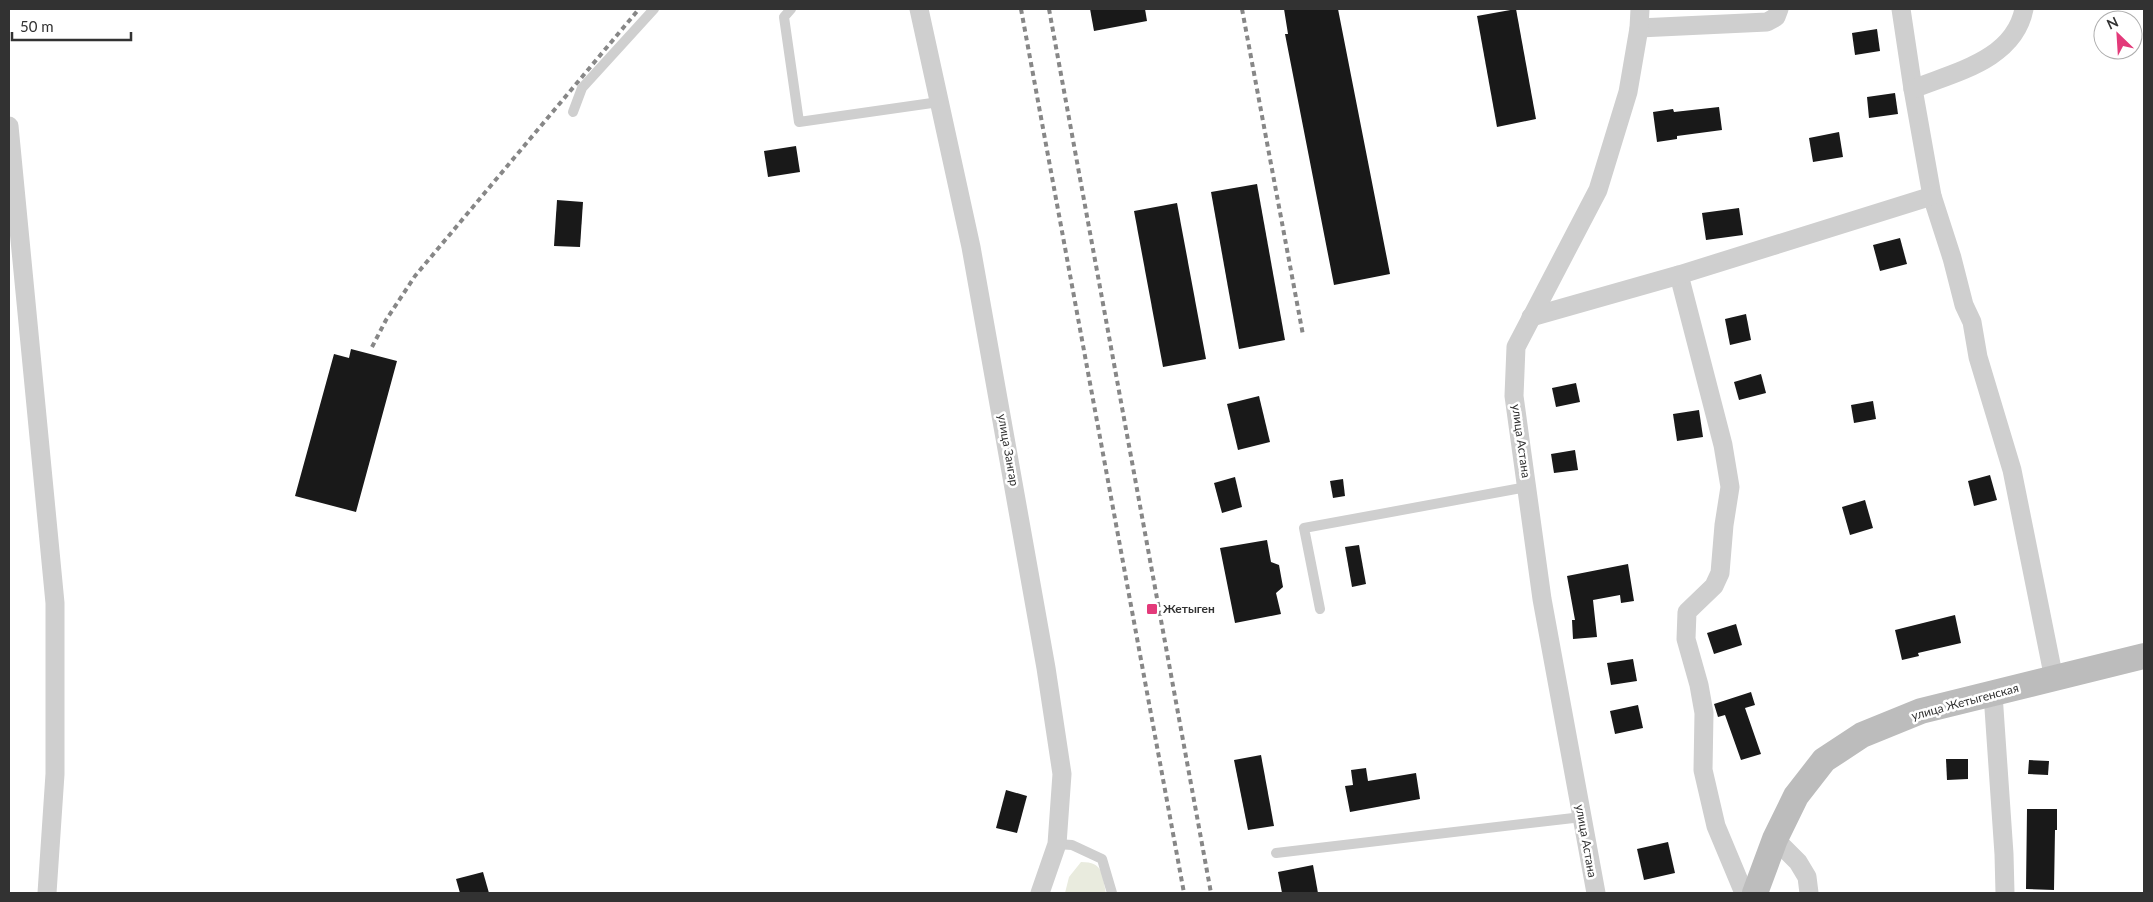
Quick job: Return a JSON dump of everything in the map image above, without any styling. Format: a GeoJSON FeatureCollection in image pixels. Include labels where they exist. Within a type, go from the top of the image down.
{"type":"FeatureCollection","features":[{"type":"Feature","properties":{"kind":"main road","name":"улица Жетыгенская"},"geometry":{"type":"LineString","coordinates":[[1755,893],[1775,839],[1796,796],[1824,760],[1862,735],[1922,711],[2144,656]]}},
{"type":"Feature","properties":{"kind":"street","name":"улица Зангар"},"geometry":{"type":"LineString","coordinates":[[918,9],[971,247],[1046,668],[1062,774],[1057,844],[1039,892]]}},
{"type":"Feature","properties":{"kind":"street","name":"улица Астана"},"geometry":{"type":"LineString","coordinates":[[1596,893],[1542,599],[1514,396],[1516,347],[1598,190],[1628,92],[1639,28],[1640,9]]}},
{"type":"Feature","properties":{"kind":"street"},"geometry":{"type":"LineString","coordinates":[[1639,28],[1767,22],[1776,17],[1779,9]]}},
{"type":"Feature","properties":{"kind":"street"},"geometry":{"type":"LineString","coordinates":[[1903,9],[1913,89],[1932,196],[1952,258],[1964,305],[1972,322],[1983,374],[2012,470],[2054,679]]}},
{"type":"Feature","properties":{"kind":"street"},"geometry":{"type":"LineString","coordinates":[[1913,89],[1972,66],[2000,51],[2013,36],[2021,22],[2024,9]]}},
{"type":"Feature","properties":{"kind":"street"},"geometry":{"type":"LineString","coordinates":[[9,126],[55,603],[55,774],[46,893]]}},
{"type":"Feature","properties":{"kind":"street"},"geometry":{"type":"LineString","coordinates":[[1532,316],[1679,275],[1932,196]]}},
{"type":"Feature","properties":{"kind":"street"},"geometry":{"type":"LineString","coordinates":[[1679,275],[1723,445],[1730,487],[1724,525],[1720,573],[1714,586],[1687,612],[1686,639],[1699,685],[1704,713],[1703,770],[1709,797],[1716,826],[1744,893]]}},
{"type":"Feature","properties":{"kind":"street"},"geometry":{"type":"LineString","coordinates":[[1992,694],[2004,854],[2005,893]]}},
{"type":"Feature","properties":{"kind":"street"},"geometry":{"type":"LineString","coordinates":[[1775,839],[1798,862],[1807,877],[1809,893]]}},
{"type":"Feature","properties":{"kind":"lane"},"geometry":{"type":"LineString","coordinates":[[573,112],[582,88],[654,9]]}},
{"type":"Feature","properties":{"kind":"lane"},"geometry":{"type":"LineString","coordinates":[[791,9],[784,17],[798,122],[939,102]]}},
{"type":"Feature","properties":{"kind":"lane"},"geometry":{"type":"LineString","coordinates":[[1320,610],[1304,528],[1527,487]]}},
{"type":"Feature","properties":{"kind":"lane"},"geometry":{"type":"LineString","coordinates":[[1276,853],[1582,817]]}},
{"type":"Feature","properties":{"kind":"lane"},"geometry":{"type":"LineString","coordinates":[[1057,844],[1072,845],[1102,858],[1112,893]]}},
{"type":"Feature","properties":{"kind":"shaded area"},"geometry":{"type":"Polygon","coordinates":[[[1081,862],[1094,864],[1098,867],[1101,871],[1106,893],[1065,893],[1069,877],[1081,862]]]}},
{"type":"Feature","properties":{"kind":"building"},"geometry":{"type":"Polygon","coordinates":[[[1090,9],[1145,9],[1147,21],[1094,31],[1090,9]]]}},
{"type":"Feature","properties":{"kind":"building"},"geometry":{"type":"Polygon","coordinates":[[[1284,9],[1338,9],[1390,274],[1334,285],[1285,34],[1288,34],[1284,9]]]}},
{"type":"Feature","properties":{"kind":"building"},"geometry":{"type":"Polygon","coordinates":[[[1516,9],[1536,119],[1497,127],[1477,16],[1516,9]]]}},
{"type":"Feature","properties":{"kind":"building"},"geometry":{"type":"Polygon","coordinates":[[[1877,29],[1880,51],[1855,55],[1852,33],[1877,29]]]}},
{"type":"Feature","properties":{"kind":"building"},"geometry":{"type":"Polygon","coordinates":[[[1895,93],[1898,114],[1869,118],[1867,97],[1895,93]]]}},
{"type":"Feature","properties":{"kind":"building"},"geometry":{"type":"Polygon","coordinates":[[[1719,107],[1722,130],[1677,136],[1677,139],[1657,142],[1653,112],[1673,109],[1674,112],[1719,107]]]}},
{"type":"Feature","properties":{"kind":"building"},"geometry":{"type":"Polygon","coordinates":[[[1839,132],[1843,157],[1813,162],[1809,138],[1839,132]]]}},
{"type":"Feature","properties":{"kind":"building"},"geometry":{"type":"Polygon","coordinates":[[[796,146],[800,172],[768,177],[764,151],[796,146]]]}},
{"type":"Feature","properties":{"kind":"building"},"geometry":{"type":"Polygon","coordinates":[[[1257,184],[1285,340],[1239,349],[1211,192],[1257,184]]]}},
{"type":"Feature","properties":{"kind":"building"},"geometry":{"type":"Polygon","coordinates":[[[557,200],[583,202],[580,247],[554,246],[557,200]]]}},
{"type":"Feature","properties":{"kind":"building"},"geometry":{"type":"Polygon","coordinates":[[[1177,203],[1206,359],[1163,367],[1134,211],[1177,203]]]}},
{"type":"Feature","properties":{"kind":"building"},"geometry":{"type":"Polygon","coordinates":[[[1739,208],[1743,235],[1706,240],[1702,213],[1739,208]]]}},
{"type":"Feature","properties":{"kind":"building"},"geometry":{"type":"Polygon","coordinates":[[[1900,238],[1907,264],[1880,271],[1873,245],[1900,238]]]}},
{"type":"Feature","properties":{"kind":"building"},"geometry":{"type":"Polygon","coordinates":[[[1746,314],[1751,340],[1730,345],[1725,319],[1746,314]]]}},
{"type":"Feature","properties":{"kind":"building"},"geometry":{"type":"Polygon","coordinates":[[[351,349],[397,361],[356,512],[295,496],[334,354],[349,358],[351,349]]]}},
{"type":"Feature","properties":{"kind":"building"},"geometry":{"type":"Polygon","coordinates":[[[1761,374],[1766,393],[1739,400],[1734,382],[1761,374]]]}},
{"type":"Feature","properties":{"kind":"building"},"geometry":{"type":"Polygon","coordinates":[[[1576,383],[1580,402],[1556,407],[1552,388],[1576,383]]]}},
{"type":"Feature","properties":{"kind":"building"},"geometry":{"type":"Polygon","coordinates":[[[1259,396],[1270,442],[1238,450],[1227,404],[1259,396]]]}},
{"type":"Feature","properties":{"kind":"building"},"geometry":{"type":"Polygon","coordinates":[[[1873,401],[1876,419],[1854,423],[1851,405],[1873,401]]]}},
{"type":"Feature","properties":{"kind":"building"},"geometry":{"type":"Polygon","coordinates":[[[1699,410],[1703,437],[1677,441],[1673,414],[1699,410]]]}},
{"type":"Feature","properties":{"kind":"building"},"geometry":{"type":"Polygon","coordinates":[[[1575,450],[1578,470],[1554,473],[1551,454],[1575,450]]]}},
{"type":"Feature","properties":{"kind":"building"},"geometry":{"type":"Polygon","coordinates":[[[1990,475],[1997,500],[1974,506],[1968,481],[1990,475]]]}},
{"type":"Feature","properties":{"kind":"building"},"geometry":{"type":"Polygon","coordinates":[[[1235,477],[1242,507],[1222,513],[1214,483],[1235,477]]]}},
{"type":"Feature","properties":{"kind":"building"},"geometry":{"type":"Polygon","coordinates":[[[1343,479],[1345,496],[1333,498],[1330,481],[1343,479]]]}},
{"type":"Feature","properties":{"kind":"building"},"geometry":{"type":"Polygon","coordinates":[[[1865,500],[1873,528],[1850,535],[1842,507],[1865,500]]]}},
{"type":"Feature","properties":{"kind":"building","name":"Жетыген"},"geometry":{"type":"Polygon","coordinates":[[[1267,540],[1271,562],[1279,565],[1283,587],[1276,593],[1281,614],[1235,623],[1220,548],[1267,540]]]}},
{"type":"Feature","properties":{"kind":"building"},"geometry":{"type":"Polygon","coordinates":[[[1359,545],[1366,584],[1352,587],[1345,547],[1359,545]]]}},
{"type":"Feature","properties":{"kind":"building"},"geometry":{"type":"Polygon","coordinates":[[[1628,564],[1634,601],[1621,603],[1620,595],[1593,600],[1597,637],[1573,639],[1572,620],[1575,620],[1567,576],[1628,564]]]}},
{"type":"Feature","properties":{"kind":"building"},"geometry":{"type":"Polygon","coordinates":[[[1955,615],[1961,643],[1918,653],[1919,656],[1902,660],[1895,630],[1955,615]]]}},
{"type":"Feature","properties":{"kind":"building"},"geometry":{"type":"Polygon","coordinates":[[[1736,624],[1742,645],[1714,654],[1707,633],[1736,624]]]}},
{"type":"Feature","properties":{"kind":"building"},"geometry":{"type":"Polygon","coordinates":[[[1633,659],[1637,681],[1611,685],[1607,663],[1633,659]]]}},
{"type":"Feature","properties":{"kind":"building"},"geometry":{"type":"Polygon","coordinates":[[[1751,692],[1755,705],[1745,708],[1761,754],[1741,760],[1725,715],[1718,717],[1714,704],[1751,692]]]}},
{"type":"Feature","properties":{"kind":"building"},"geometry":{"type":"Polygon","coordinates":[[[1638,705],[1643,728],[1615,734],[1610,711],[1638,705]]]}},
{"type":"Feature","properties":{"kind":"building"},"geometry":{"type":"Polygon","coordinates":[[[1261,755],[1274,826],[1248,830],[1234,760],[1261,755]]]}},
{"type":"Feature","properties":{"kind":"building"},"geometry":{"type":"Polygon","coordinates":[[[1946,759],[1968,759],[1968,779],[1947,780],[1946,759]]]}},
{"type":"Feature","properties":{"kind":"building"},"geometry":{"type":"Polygon","coordinates":[[[2029,760],[2049,761],[2048,775],[2028,774],[2029,760]]]}},
{"type":"Feature","properties":{"kind":"building"},"geometry":{"type":"Polygon","coordinates":[[[1366,768],[1368,781],[1416,773],[1420,799],[1350,812],[1345,786],[1353,785],[1351,770],[1366,768]]]}},
{"type":"Feature","properties":{"kind":"building"},"geometry":{"type":"Polygon","coordinates":[[[1006,790],[1027,796],[1017,833],[996,828],[1006,790]]]}},
{"type":"Feature","properties":{"kind":"building"},"geometry":{"type":"Polygon","coordinates":[[[2027,809],[2057,809],[2054,890],[2026,889],[2027,809]]]}},
{"type":"Feature","properties":{"kind":"building"},"geometry":{"type":"Polygon","coordinates":[[[1668,842],[1675,873],[1644,880],[1637,849],[1668,842]]]}},
{"type":"Feature","properties":{"kind":"building"},"geometry":{"type":"Polygon","coordinates":[[[1313,865],[1318,893],[1282,893],[1278,872],[1313,865]]]}},
{"type":"Feature","properties":{"kind":"building"},"geometry":{"type":"Polygon","coordinates":[[[483,872],[489,893],[460,893],[456,879],[483,872]]]}},
{"type":"Feature","properties":{"kind":"railway"},"geometry":{"type":"LineString","coordinates":[[372,347],[386,320],[415,276],[639,9]]}},
{"type":"Feature","properties":{"kind":"railway"},"geometry":{"type":"LineString","coordinates":[[1021,9],[1184,893]]}},
{"type":"Feature","properties":{"kind":"railway"},"geometry":{"type":"LineString","coordinates":[[1049,9],[1211,893]]}},
{"type":"Feature","properties":{"kind":"railway"},"geometry":{"type":"LineString","coordinates":[[1242,9],[1303,335]]}},
{"type":"Feature","properties":{"kind":"place","name":"Жетыген"},"geometry":{"type":"Point","coordinates":[1152,609]}}]}
